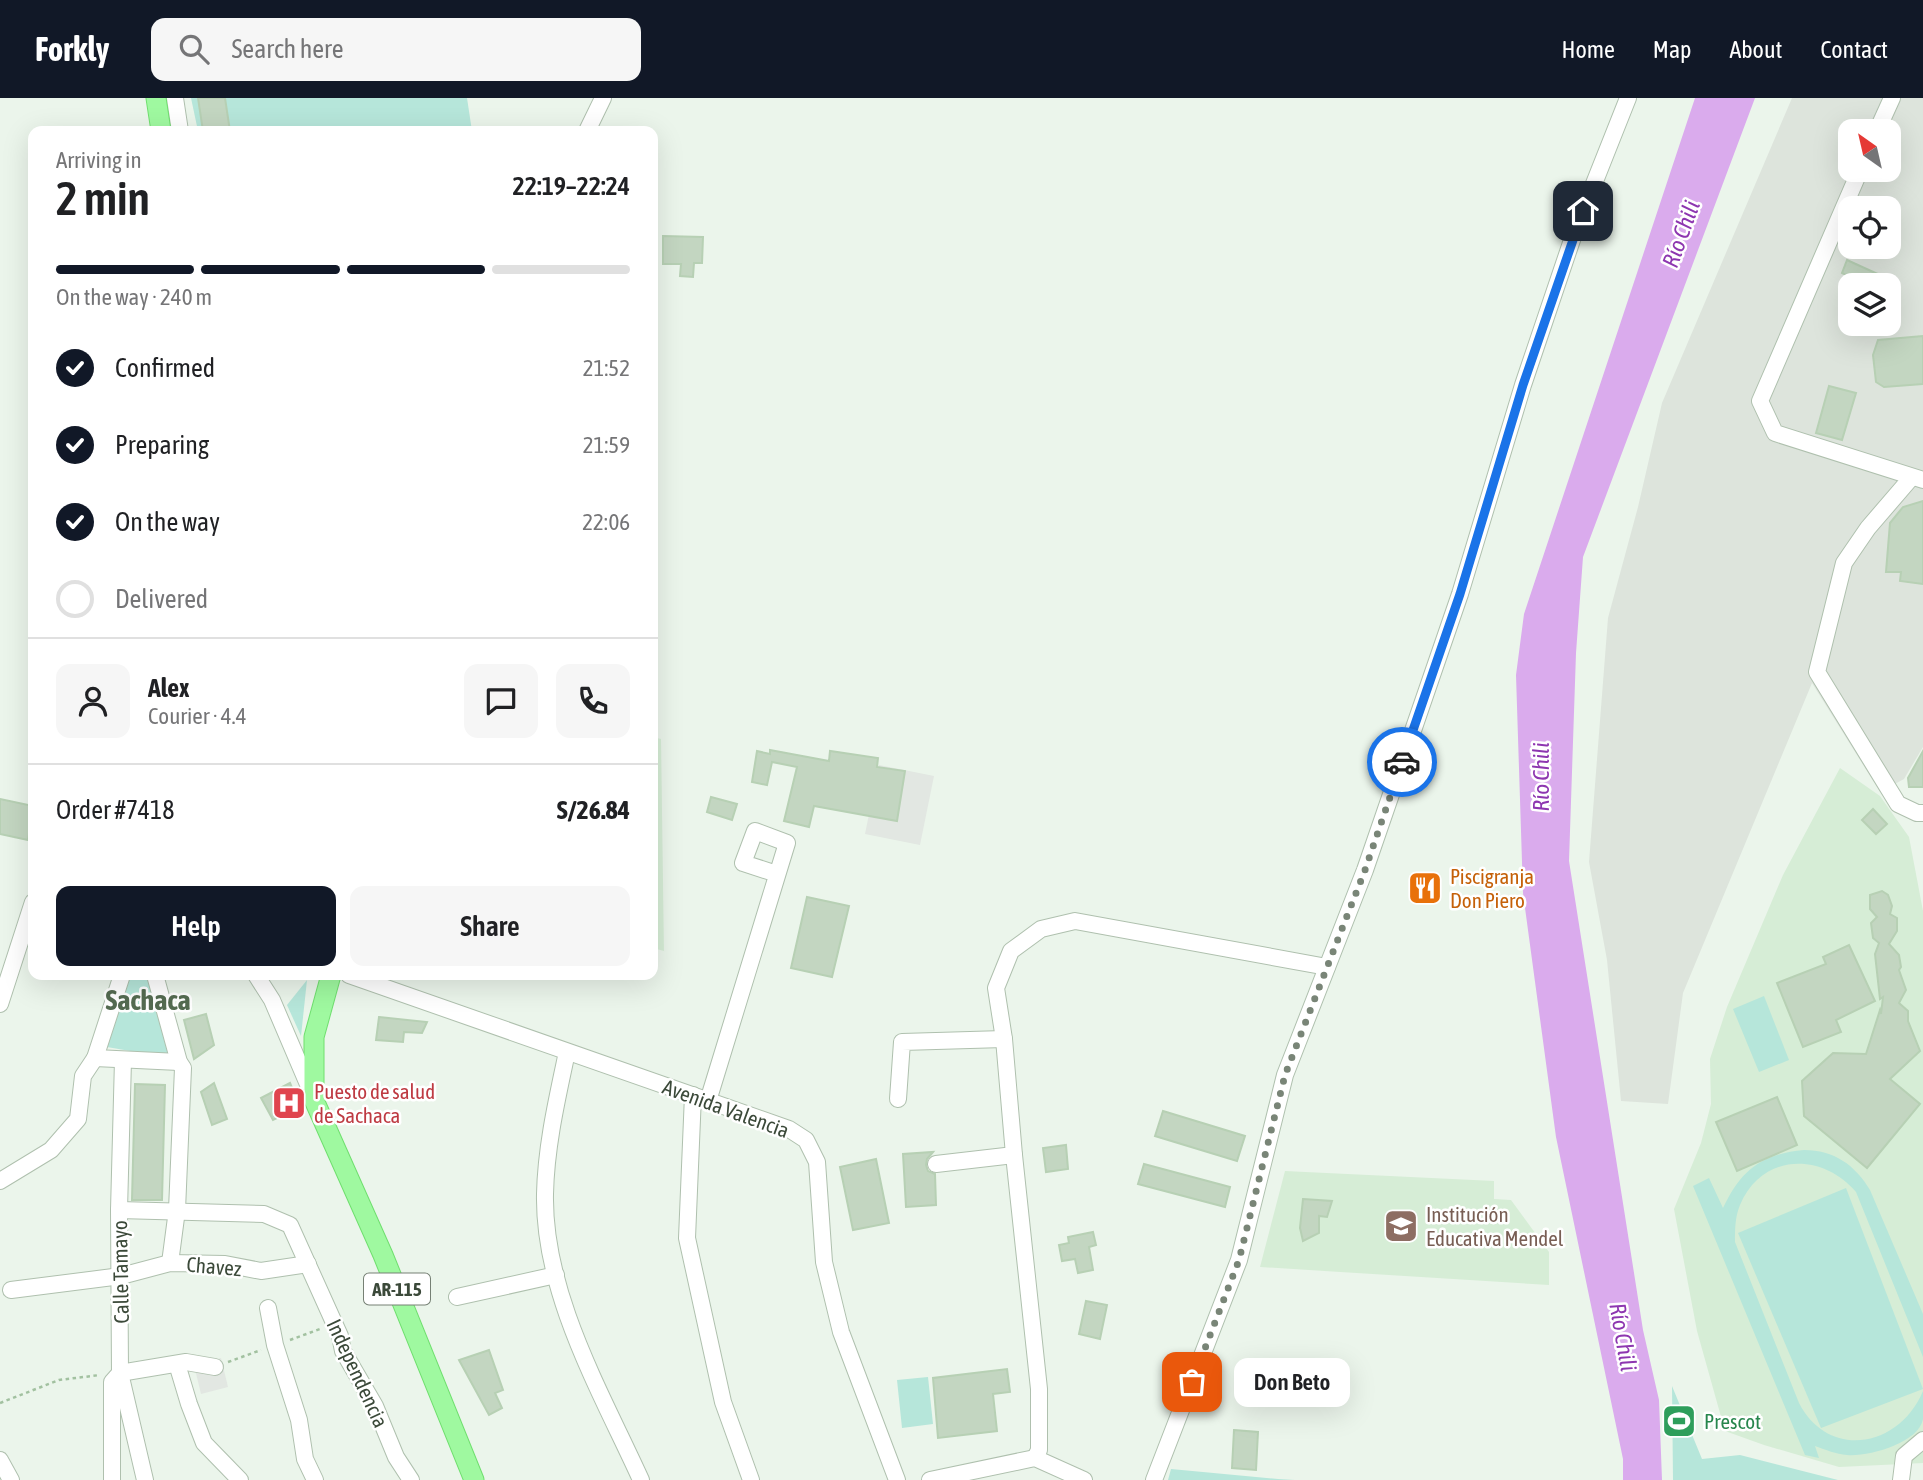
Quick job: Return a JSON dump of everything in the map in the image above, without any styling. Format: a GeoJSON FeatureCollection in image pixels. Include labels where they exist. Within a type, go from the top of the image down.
{"type":"FeatureCollection","features":[{"type":"Feature","properties":{"kind":"main road"},"geometry":{"type":"LineString","coordinates":[[156,98],[160,126]]}},
{"type":"Feature","properties":{"kind":"main road","name":"AR-115"},"geometry":{"type":"LineString","coordinates":[[330,980],[314,1037],[314,1100],[383,1255],[474,1480]]}},
{"type":"Feature","properties":{"kind":"street"},"geometry":{"type":"LineString","coordinates":[[175,98],[179,126]]}},
{"type":"Feature","properties":{"kind":"street"},"geometry":{"type":"LineString","coordinates":[[589,126],[603,98]]}},
{"type":"Feature","properties":{"kind":"street"},"geometry":{"type":"LineString","coordinates":[[1154,1480],[1239,1260],[1285,1075],[1365,870],[1460,594],[1523,385],[1574,234],[1628,98]]}},
{"type":"Feature","properties":{"kind":"street"},"geometry":{"type":"LineString","coordinates":[[1882,119],[1892,98]]}},
{"type":"Feature","properties":{"kind":"street"},"geometry":{"type":"LineString","coordinates":[[1855,182],[1760,401],[1775,433],[1917,479],[1868,528],[1844,563],[1817,672],[1898,804],[1923,813]]}},
{"type":"Feature","properties":{"kind":"street"},"geometry":{"type":"LineString","coordinates":[[751,1480],[723,1402],[687,1238],[700,1098],[777,874]]}},
{"type":"Feature","properties":{"kind":"street"},"geometry":{"type":"LineString","coordinates":[[0,1004],[28,917]]}},
{"type":"Feature","properties":{"kind":"street"},"geometry":{"type":"LineString","coordinates":[[1035,1458],[1039,1450],[1040,1389],[1004,1039],[996,988],[1011,951],[1041,929],[1074,920],[1328,967]]}},
{"type":"Feature","properties":{"kind":"street"},"geometry":{"type":"LineString","coordinates":[[0,1181],[51,1150],[78,1119],[83,1076],[95,1058],[120,980]]}},
{"type":"Feature","properties":{"kind":"street"},"geometry":{"type":"LineString","coordinates":[[156,980],[183,1068],[177,1210],[170,1263]]}},
{"type":"Feature","properties":{"kind":"street"},"geometry":{"type":"LineString","coordinates":[[259,980],[272,1000],[314,1100]]}},
{"type":"Feature","properties":{"kind":"street","name":"Avenida Valencia"},"geometry":{"type":"LineString","coordinates":[[363,980],[789,1129],[806,1140],[817,1162],[824,1262],[841,1332],[897,1480]]}},
{"type":"Feature","properties":{"kind":"street"},"geometry":{"type":"LineString","coordinates":[[898,1099],[902,1042],[1004,1039]]}},
{"type":"Feature","properties":{"kind":"street"},"geometry":{"type":"LineString","coordinates":[[567,1052],[551,1131],[545,1195],[550,1251],[567,1317],[640,1480]]}},
{"type":"Feature","properties":{"kind":"street"},"geometry":{"type":"LineString","coordinates":[[95,1058],[179,1062]]}},
{"type":"Feature","properties":{"kind":"street","name":"Calle Tamayo"},"geometry":{"type":"LineString","coordinates":[[112,1480],[112,1382],[120,1373],[119,1210],[123,1060]]}},
{"type":"Feature","properties":{"kind":"street"},"geometry":{"type":"LineString","coordinates":[[936,1164],[1014,1155]]}},
{"type":"Feature","properties":{"kind":"street"},"geometry":{"type":"LineString","coordinates":[[119,1210],[177,1210]]}},
{"type":"Feature","properties":{"kind":"street","name":"Independencia"},"geometry":{"type":"LineString","coordinates":[[177,1210],[264,1214],[290,1226],[340,1336],[343,1351],[374,1406],[396,1457],[411,1480]]}},
{"type":"Feature","properties":{"kind":"street","name":"Chavez"},"geometry":{"type":"LineString","coordinates":[[10,1290],[121,1276],[170,1263],[225,1264],[261,1271],[308,1264]]}},
{"type":"Feature","properties":{"kind":"street"},"geometry":{"type":"LineString","coordinates":[[457,1297],[556,1275]]}},
{"type":"Feature","properties":{"kind":"street"},"geometry":{"type":"LineString","coordinates":[[268,1308],[275,1345],[299,1420],[305,1459],[315,1480]]}},
{"type":"Feature","properties":{"kind":"street"},"geometry":{"type":"LineString","coordinates":[[145,1480],[120,1373],[186,1362],[215,1367]]}},
{"type":"Feature","properties":{"kind":"street"},"geometry":{"type":"LineString","coordinates":[[177,1364],[204,1443],[240,1480]]}},
{"type":"Feature","properties":{"kind":"street"},"geometry":{"type":"LineString","coordinates":[[1901,1477],[1904,1456],[1923,1440]]}},
{"type":"Feature","properties":{"kind":"street"},"geometry":{"type":"LineString","coordinates":[[930,1480],[1035,1458],[1084,1480]]}},
{"type":"Feature","properties":{"kind":"street"},"geometry":{"type":"LineString","coordinates":[[0,1460],[11,1480]]}},
{"type":"Feature","properties":{"kind":"path"},"geometry":{"type":"LineString","coordinates":[[0,1403],[59,1380],[120,1373]]}},
{"type":"Feature","properties":{"kind":"shaded area"},"geometry":{"type":"Polygon","coordinates":[[[191,98],[467,98],[471,126],[197,126],[191,98]]]}},
{"type":"Feature","properties":{"kind":"shaded area"},"geometry":{"type":"Polygon","coordinates":[[[1792,98],[1923,98],[1923,747],[1904,779],[1880,792],[1812,683],[1683,993],[1668,1104],[1621,1101],[1607,960],[1589,862],[1608,618],[1662,403],[1792,98]]]}},
{"type":"Feature","properties":{"kind":"shaded area"},"geometry":{"type":"Polygon","coordinates":[[[658,738],[661,739],[664,951],[658,949],[658,738]]]}},
{"type":"Feature","properties":{"kind":"shaded area"},"geometry":{"type":"Polygon","coordinates":[[[879,765],[934,776],[920,845],[865,834],[879,765]]]}},
{"type":"Feature","properties":{"kind":"shaded area"},"geometry":{"type":"Polygon","coordinates":[[[1840,768],[1880,796],[1909,837],[1923,911],[1923,1463],[1839,1467],[1725,1431],[1697,1331],[1674,1209],[1701,1143],[1711,1104],[1710,1059],[1727,1007],[1783,875],[1840,768]]]}},
{"type":"Feature","properties":{"kind":"shaded area"},"geometry":{"type":"Polygon","coordinates":[[[128,980],[148,980],[169,1054],[107,1047],[128,980]]]}},
{"type":"Feature","properties":{"kind":"shaded area"},"geometry":{"type":"Polygon","coordinates":[[[307,980],[301,1036],[287,1005],[307,980]]]}},
{"type":"Feature","properties":{"kind":"shaded area"},"geometry":{"type":"Polygon","coordinates":[[[1764,996],[1789,1060],[1759,1072],[1733,1009],[1764,996]]]}},
{"type":"Feature","properties":{"kind":"shaded area"},"geometry":{"type":"Polygon","coordinates":[[[1804,1150],[1825,1153],[1843,1161],[1858,1173],[1870,1190],[1923,1314],[1923,1357],[1856,1192],[1842,1179],[1827,1170],[1794,1164],[1777,1167],[1763,1175],[1750,1188],[1740,1205],[1735,1242],[1799,1403],[1812,1421],[1828,1433],[1845,1439],[1864,1440],[1882,1435],[1898,1425],[1912,1410],[1923,1391],[1923,1419],[1919,1428],[1891,1447],[1867,1454],[1843,1454],[1815,1446],[1819,1458],[1805,1455],[1693,1186],[1709,1178],[1723,1208],[1737,1183],[1754,1166],[1776,1155],[1804,1150]]]}},
{"type":"Feature","properties":{"kind":"shaded area","name":"Institución Educativa Mendel"},"geometry":{"type":"Polygon","coordinates":[[[1285,1171],[1494,1181],[1494,1199],[1511,1200],[1549,1252],[1549,1285],[1260,1267],[1285,1171]]]}},
{"type":"Feature","properties":{"kind":"shaded area"},"geometry":{"type":"Polygon","coordinates":[[[1846,1188],[1923,1389],[1821,1428],[1738,1233],[1846,1188]]]}},
{"type":"Feature","properties":{"kind":"shaded area"},"geometry":{"type":"Polygon","coordinates":[[[221,1358],[228,1387],[201,1394],[194,1365],[221,1358]]]}},
{"type":"Feature","properties":{"kind":"shaded area"},"geometry":{"type":"Polygon","coordinates":[[[928,1377],[933,1424],[902,1428],[897,1380],[928,1377]]]}},
{"type":"Feature","properties":{"kind":"shaded area","name":"Prescot"},"geometry":{"type":"Polygon","coordinates":[[[1672,1386],[1702,1459],[1740,1455],[1838,1480],[1673,1480],[1672,1386]]]}},
{"type":"Feature","properties":{"kind":"shaded area"},"geometry":{"type":"Polygon","coordinates":[[[1171,1469],[1278,1479],[1295,1480],[1168,1480],[1171,1469]]]}},
{"type":"Feature","properties":{"kind":"water","name":"Río Chili"},"geometry":{"type":"Polygon","coordinates":[[[1695,98],[1755,98],[1583,557],[1576,653],[1569,861],[1643,1330],[1659,1400],[1662,1480],[1623,1480],[1623,1459],[1556,1137],[1523,893],[1516,675],[1524,614],[1695,98]]]}},
{"type":"Feature","properties":{"kind":"building"},"geometry":{"type":"Polygon","coordinates":[[[198,98],[225,98],[229,126],[202,126],[198,98]]]}},
{"type":"Feature","properties":{"kind":"building"},"geometry":{"type":"Polygon","coordinates":[[[663,236],[703,237],[702,263],[694,263],[693,277],[680,276],[681,264],[663,264],[663,236]]]}},
{"type":"Feature","properties":{"kind":"building"},"geometry":{"type":"Polygon","coordinates":[[[1847,260],[1875,273],[1842,273],[1847,260]]]}},
{"type":"Feature","properties":{"kind":"building"},"geometry":{"type":"Polygon","coordinates":[[[1923,336],[1923,384],[1884,387],[1876,382],[1873,355],[1878,340],[1923,336]]]}},
{"type":"Feature","properties":{"kind":"building"},"geometry":{"type":"Polygon","coordinates":[[[1829,386],[1856,393],[1842,440],[1816,433],[1829,386]]]}},
{"type":"Feature","properties":{"kind":"building"},"geometry":{"type":"Polygon","coordinates":[[[1923,501],[1923,584],[1900,581],[1901,572],[1886,572],[1890,523],[1903,507],[1923,501]]]}},
{"type":"Feature","properties":{"kind":"building"},"geometry":{"type":"Polygon","coordinates":[[[770,750],[829,761],[830,751],[878,758],[877,767],[905,771],[897,821],[814,806],[809,827],[784,821],[797,767],[772,762],[767,785],[752,782],[757,751],[770,754],[770,750]]]}},
{"type":"Feature","properties":{"kind":"building"},"geometry":{"type":"Polygon","coordinates":[[[1923,751],[1923,787],[1909,787],[1908,778],[1923,751]]]}},
{"type":"Feature","properties":{"kind":"building"},"geometry":{"type":"Polygon","coordinates":[[[711,797],[737,804],[732,820],[707,812],[711,797]]]}},
{"type":"Feature","properties":{"kind":"building"},"geometry":{"type":"Polygon","coordinates":[[[0,799],[28,805],[28,840],[0,834],[0,799]]]}},
{"type":"Feature","properties":{"kind":"building"},"geometry":{"type":"Polygon","coordinates":[[[1873,809],[1887,824],[1876,834],[1862,820],[1873,809]]]}},
{"type":"Feature","properties":{"kind":"building"},"geometry":{"type":"Polygon","coordinates":[[[1882,891],[1888,895],[1892,906],[1890,914],[1897,918],[1897,931],[1889,944],[1899,955],[1899,970],[1906,990],[1899,1003],[1908,1011],[1908,1021],[1920,1051],[1890,1079],[1920,1104],[1867,1168],[1804,1116],[1802,1081],[1833,1053],[1866,1054],[1880,1010],[1881,1014],[1883,997],[1880,999],[1875,954],[1879,943],[1873,938],[1871,923],[1877,917],[1870,909],[1870,895],[1882,891]]]}},
{"type":"Feature","properties":{"kind":"building"},"geometry":{"type":"Polygon","coordinates":[[[807,897],[849,906],[832,977],[791,968],[807,897]]]}},
{"type":"Feature","properties":{"kind":"building"},"geometry":{"type":"Polygon","coordinates":[[[1849,945],[1875,1001],[1836,1020],[1841,1032],[1803,1047],[1777,983],[1826,964],[1823,957],[1849,945]]]}},
{"type":"Feature","properties":{"kind":"building"},"geometry":{"type":"Polygon","coordinates":[[[206,1014],[214,1045],[194,1059],[184,1020],[206,1014]]]}},
{"type":"Feature","properties":{"kind":"building"},"geometry":{"type":"Polygon","coordinates":[[[379,1017],[427,1022],[422,1033],[404,1032],[403,1042],[376,1040],[379,1017]]]}},
{"type":"Feature","properties":{"kind":"building"},"geometry":{"type":"Polygon","coordinates":[[[214,1083],[227,1119],[212,1125],[201,1092],[214,1083]]]}},
{"type":"Feature","properties":{"kind":"building"},"geometry":{"type":"Polygon","coordinates":[[[290,1083],[300,1107],[273,1120],[261,1098],[290,1083]]]}},
{"type":"Feature","properties":{"kind":"building"},"geometry":{"type":"Polygon","coordinates":[[[135,1084],[165,1085],[162,1200],[132,1200],[135,1084]]]}},
{"type":"Feature","properties":{"kind":"building"},"geometry":{"type":"Polygon","coordinates":[[[1777,1097],[1797,1145],[1737,1171],[1716,1122],[1777,1097]]]}},
{"type":"Feature","properties":{"kind":"building"},"geometry":{"type":"Polygon","coordinates":[[[1163,1111],[1245,1136],[1237,1161],[1155,1136],[1163,1111]]]}},
{"type":"Feature","properties":{"kind":"building"},"geometry":{"type":"Polygon","coordinates":[[[1066,1145],[1068,1169],[1046,1172],[1043,1148],[1066,1145]]]}},
{"type":"Feature","properties":{"kind":"building"},"geometry":{"type":"Polygon","coordinates":[[[933,1152],[926,1165],[928,1171],[935,1174],[936,1205],[906,1207],[903,1154],[933,1152]]]}},
{"type":"Feature","properties":{"kind":"building"},"geometry":{"type":"Polygon","coordinates":[[[876,1159],[889,1223],[853,1230],[840,1167],[876,1159]]]}},
{"type":"Feature","properties":{"kind":"building"},"geometry":{"type":"Polygon","coordinates":[[[1144,1164],[1230,1187],[1225,1207],[1138,1184],[1144,1164]]]}},
{"type":"Feature","properties":{"kind":"building"},"geometry":{"type":"Polygon","coordinates":[[[1303,1199],[1332,1201],[1327,1217],[1319,1216],[1319,1233],[1303,1241],[1300,1228],[1303,1199]]]}},
{"type":"Feature","properties":{"kind":"building"},"geometry":{"type":"Polygon","coordinates":[[[1093,1232],[1096,1245],[1089,1247],[1093,1270],[1078,1273],[1075,1259],[1062,1261],[1059,1245],[1069,1243],[1068,1237],[1093,1232]]]}},
{"type":"Feature","properties":{"kind":"building"},"geometry":{"type":"Polygon","coordinates":[[[1086,1301],[1107,1305],[1100,1339],[1079,1334],[1086,1301]]]}},
{"type":"Feature","properties":{"kind":"building"},"geometry":{"type":"Polygon","coordinates":[[[489,1350],[503,1390],[495,1393],[502,1408],[489,1415],[459,1360],[489,1350]]]}},
{"type":"Feature","properties":{"kind":"building"},"geometry":{"type":"Polygon","coordinates":[[[1007,1369],[1010,1392],[993,1394],[997,1431],[938,1438],[933,1378],[1007,1369]]]}},
{"type":"Feature","properties":{"kind":"building"},"geometry":{"type":"Polygon","coordinates":[[[1234,1430],[1258,1432],[1256,1470],[1232,1468],[1234,1430]]]}},
{"type":"Feature","properties":{"kind":"way so far"},"geometry":{"type":"LineString","coordinates":[[1192,1382],[1239,1260],[1285,1075],[1365,870],[1402,762]]}},
{"type":"Feature","properties":{"kind":"place","name":"Piscigranja Don Piero"},"geometry":{"type":"Point","coordinates":[1425,888]}},
{"type":"Feature","properties":{"kind":"place","name":"Puesto de salud de Sachaca"},"geometry":{"type":"Point","coordinates":[289,1103]}},
{"type":"Feature","properties":{"kind":"place","name":"Institución Educativa Mendel"},"geometry":{"type":"Point","coordinates":[1401,1226]}},
{"type":"Feature","properties":{"kind":"place","name":"Don Beto"},"geometry":{"type":"Point","coordinates":[1192,1382]}},
{"type":"Feature","properties":{"kind":"place","name":"Prescot"},"geometry":{"type":"Point","coordinates":[1679,1421]}},
{"type":"Feature","properties":{"kind":"district","name":"Sachaca"},"geometry":{"type":"Point","coordinates":[148,1000]}},
{"type":"Feature","properties":{"kind":"route"},"geometry":{"type":"LineString","coordinates":[[1402,762],[1460,594],[1523,385],[1583,211]]}}]}
